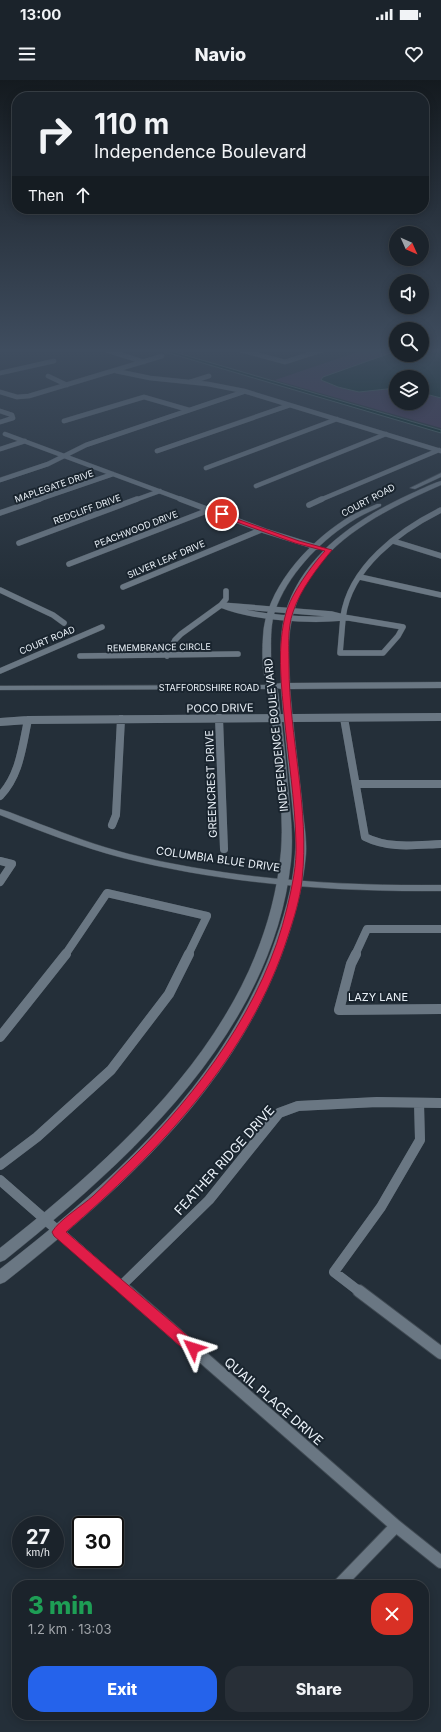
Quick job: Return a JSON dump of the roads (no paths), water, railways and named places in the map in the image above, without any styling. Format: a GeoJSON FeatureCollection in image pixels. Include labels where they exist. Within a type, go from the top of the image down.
{"type":"FeatureCollection","features":[{"type":"Feature","properties":{"kind":"main road","name":"COURT ROAD"},"geometry":{"type":"LineString","coordinates":[[271,612],[282,590],[297,567],[316,547],[345,522],[441,475]]}},
{"type":"Feature","properties":{"kind":"main road","name":"COURT ROAD"},"geometry":{"type":"LineString","coordinates":[[289,614],[313,568],[329,550],[360,524],[377,514],[441,483]]}},
{"type":"Feature","properties":{"kind":"main road"},"geometry":{"type":"LineString","coordinates":[[316,547],[329,550]]}},
{"type":"Feature","properties":{"kind":"main road","name":"INDEPENDENCE BOULEVARD"},"geometry":{"type":"LineString","coordinates":[[0,1256],[45,1222],[124,1149],[170,1099],[205,1055],[232,1013],[248,984],[270,931],[283,881],[287,836],[277,717],[267,659],[271,612]]}},
{"type":"Feature","properties":{"kind":"main road","name":"INDEPENDENCE BOULEVARD"},"geometry":{"type":"LineString","coordinates":[[0,1278],[98,1199],[140,1157],[186,1106],[222,1059],[248,1017],[263,987],[286,931],[298,882],[301,844],[285,686],[285,647],[289,614]]}},
{"type":"Feature","properties":{"kind":"main road","name":"STAFFORDSHIRE ROAD"},"geometry":{"type":"LineString","coordinates":[[272,686],[441,685]]}},
{"type":"Feature","properties":{"kind":"main road"},"geometry":{"type":"LineString","coordinates":[[283,791],[296,791]]}},
{"type":"Feature","properties":{"kind":"main road"},"geometry":{"type":"LineString","coordinates":[[248,984],[263,987]]}},
{"type":"Feature","properties":{"kind":"main road"},"geometry":{"type":"LineString","coordinates":[[170,1099],[186,1106]]}},
{"type":"Feature","properties":{"kind":"street"},"geometry":{"type":"LineString","coordinates":[[0,480],[48,464],[86,445],[142,426]]}},
{"type":"Feature","properties":{"kind":"street"},"geometry":{"type":"LineString","coordinates":[[157,451],[229,426]]}},
{"type":"Feature","properties":{"kind":"street"},"geometry":{"type":"LineString","coordinates":[[206,468],[318,426]]}},
{"type":"Feature","properties":{"kind":"street"},"geometry":{"type":"LineString","coordinates":[[360,426],[440,450]]}},
{"type":"Feature","properties":{"kind":"street"},"geometry":{"type":"LineString","coordinates":[[5,434],[263,530],[269,536],[290,544],[316,547]]}},
{"type":"Feature","properties":{"kind":"street"},"geometry":{"type":"LineString","coordinates":[[256,486],[386,434]]}},
{"type":"Feature","properties":{"kind":"street"},"geometry":{"type":"LineString","coordinates":[[0,449],[25,441]]}},
{"type":"Feature","properties":{"kind":"street"},"geometry":{"type":"LineString","coordinates":[[310,505],[440,450]]}},
{"type":"Feature","properties":{"kind":"street","name":"MAPLEGATE DRIVE"},"geometry":{"type":"LineString","coordinates":[[0,513],[113,474]]}},
{"type":"Feature","properties":{"kind":"street","name":"REDCLIFF DRIVE"},"geometry":{"type":"LineString","coordinates":[[19,543],[160,491]]}},
{"type":"Feature","properties":{"kind":"street","name":"PEACHWOOD DRIVE"},"geometry":{"type":"LineString","coordinates":[[69,564],[209,510]]}},
{"type":"Feature","properties":{"kind":"street"},"geometry":{"type":"LineString","coordinates":[[221,605],[271,612],[344,618],[403,626],[398,636],[383,653],[340,653],[339,635],[344,618],[348,596],[370,562],[393,542],[441,510]]}},
{"type":"Feature","properties":{"kind":"street"},"geometry":{"type":"LineString","coordinates":[[432,515],[441,518]]}},
{"type":"Feature","properties":{"kind":"street","name":"SILVER LEAF DRIVE"},"geometry":{"type":"LineString","coordinates":[[123,587],[263,530]]}},
{"type":"Feature","properties":{"kind":"street"},"geometry":{"type":"LineString","coordinates":[[393,542],[441,556]]}},
{"type":"Feature","properties":{"kind":"street"},"geometry":{"type":"LineString","coordinates":[[360,577],[441,595]]}},
{"type":"Feature","properties":{"kind":"street"},"geometry":{"type":"LineString","coordinates":[[0,590],[53,615],[64,623]]}},
{"type":"Feature","properties":{"kind":"street"},"geometry":{"type":"LineString","coordinates":[[167,656],[172,645],[181,634],[221,605],[226,598],[226,591]]}},
{"type":"Feature","properties":{"kind":"street","name":"COURT ROAD"},"geometry":{"type":"LineString","coordinates":[[0,671],[102,627]]}},
{"type":"Feature","properties":{"kind":"street","name":"REMEMBRANCE CIRCLE"},"geometry":{"type":"LineString","coordinates":[[80,656],[238,654]]}},
{"type":"Feature","properties":{"kind":"street","name":"STAFFORDSHIRE ROAD"},"geometry":{"type":"LineString","coordinates":[[0,688],[272,686]]}},
{"type":"Feature","properties":{"kind":"street","name":"POCO DRIVE"},"geometry":{"type":"LineString","coordinates":[[0,722],[28,720],[277,717],[441,717]]}},
{"type":"Feature","properties":{"kind":"street","name":"GREENCREST DRIVE"},"geometry":{"type":"LineString","coordinates":[[219,718],[224,849]]}},
{"type":"Feature","properties":{"kind":"street"},"geometry":{"type":"LineString","coordinates":[[344,718],[365,837],[374,842],[384,844],[441,844]]}},
{"type":"Feature","properties":{"kind":"street"},"geometry":{"type":"LineString","coordinates":[[0,796],[13,782],[28,720]]}},
{"type":"Feature","properties":{"kind":"street"},"geometry":{"type":"LineString","coordinates":[[112,825],[116,815],[121,720]]}},
{"type":"Feature","properties":{"kind":"street"},"geometry":{"type":"LineString","coordinates":[[356,784],[441,784]]}},
{"type":"Feature","properties":{"kind":"street","name":"COLUMBIA BLUE DRIVE"},"geometry":{"type":"LineString","coordinates":[[0,812],[68,839],[142,860],[198,870],[283,881],[397,889],[441,888]]}},
{"type":"Feature","properties":{"kind":"street"},"geometry":{"type":"LineString","coordinates":[[0,861],[12,864],[0,882]]}},
{"type":"Feature","properties":{"kind":"street"},"geometry":{"type":"LineString","coordinates":[[0,1037],[56,968],[107,893],[206,916],[169,994],[110,1070],[37,1137],[0,1165]]}},
{"type":"Feature","properties":{"kind":"street","name":"LAZY LANE"},"geometry":{"type":"LineString","coordinates":[[441,929],[367,929],[351,964],[339,1010],[441,1009]]}},
{"type":"Feature","properties":{"kind":"street","name":"FEATHER RIDGE DRIVE"},"geometry":{"type":"LineString","coordinates":[[121,1286],[209,1200],[279,1113],[298,1106],[377,1102],[441,1103]]}},
{"type":"Feature","properties":{"kind":"street"},"geometry":{"type":"LineString","coordinates":[[419,1103],[420,1140],[381,1207],[334,1272],[441,1353]]}},
{"type":"Feature","properties":{"kind":"street","name":"QUAIL PLACE DRIVE"},"geometry":{"type":"LineString","coordinates":[[0,1180],[45,1222],[121,1286],[396,1526],[441,1562]]}},
{"type":"Feature","properties":{"kind":"street"},"geometry":{"type":"LineString","coordinates":[[344,1580],[396,1526]]}}]}
